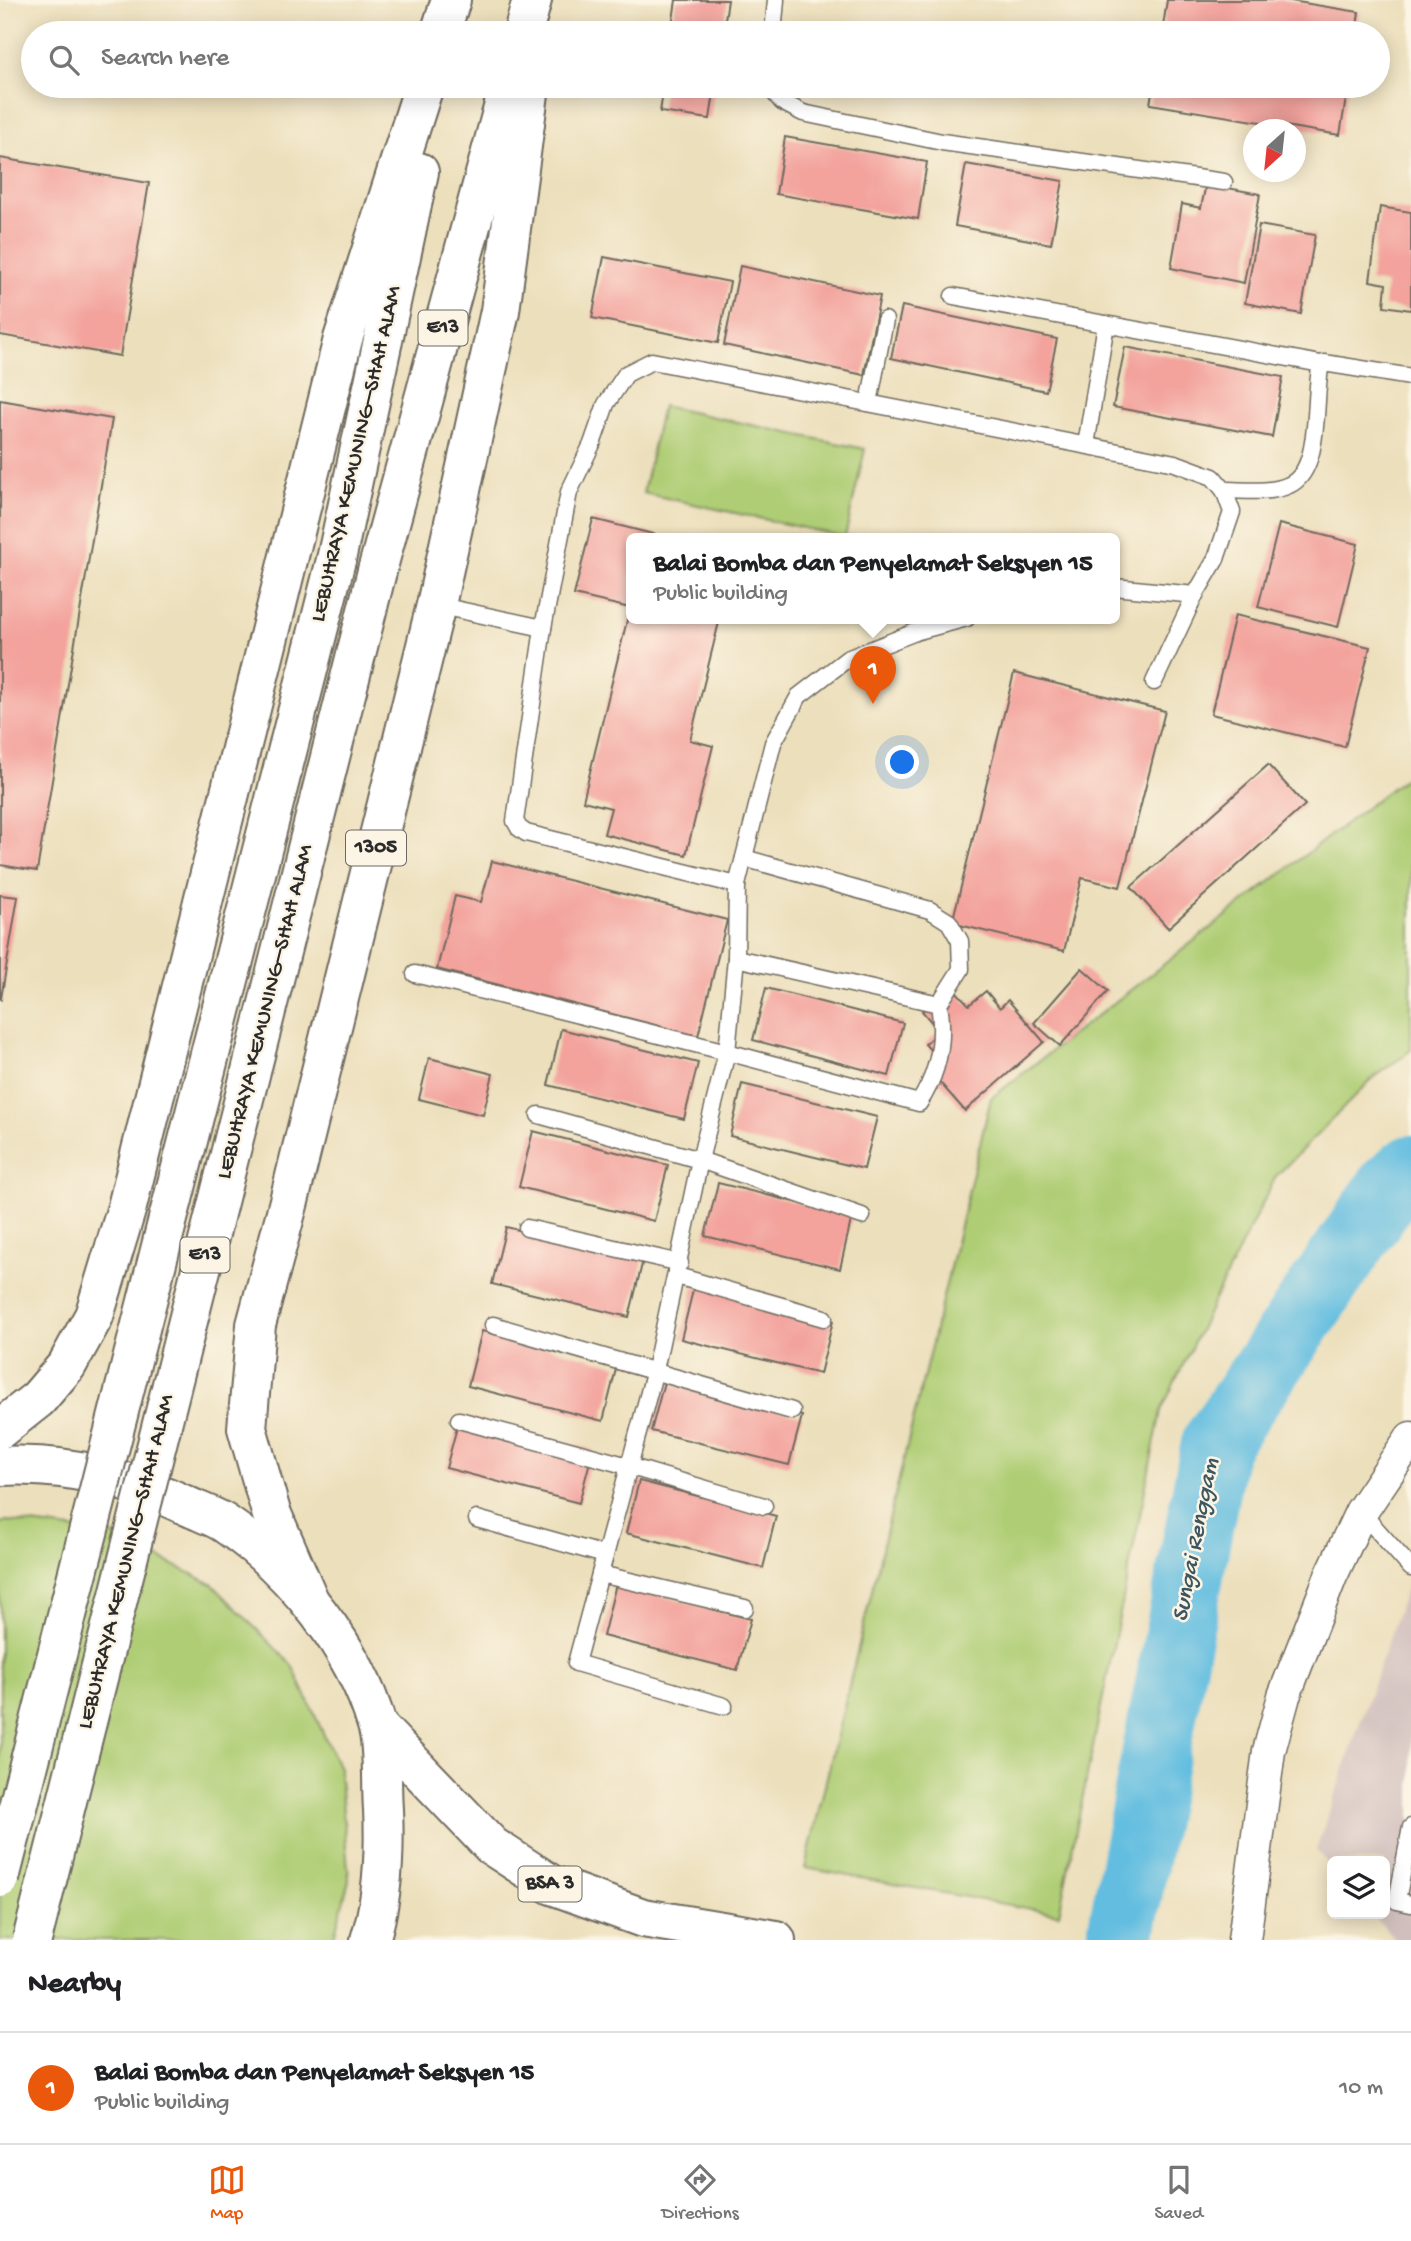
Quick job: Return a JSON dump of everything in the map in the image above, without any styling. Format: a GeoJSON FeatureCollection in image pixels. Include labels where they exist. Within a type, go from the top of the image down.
{"type":"FeatureCollection","features":[{"type":"Feature","properties":{"kind":"main road"},"geometry":{"type":"LineString","coordinates":[[444,21],[451,0]]}},
{"type":"Feature","properties":{"kind":"main road"},"geometry":{"type":"LineString","coordinates":[[452,21],[456,0]]}},
{"type":"Feature","properties":{"kind":"main road"},"geometry":{"type":"LineString","coordinates":[[526,21],[532,0]]}},
{"type":"Feature","properties":{"kind":"main road"},"geometry":{"type":"LineString","coordinates":[[539,21],[542,0]]}},
{"type":"Feature","properties":{"kind":"main road"},"geometry":{"type":"LineString","coordinates":[[0,1429],[38,1399],[67,1365],[94,1316],[127,1208],[343,339],[420,98]]}},
{"type":"Feature","properties":{"kind":"main road","name":"LEBUHRAYA KEMUNING–SHAH ALAM"},"geometry":{"type":"LineString","coordinates":[[0,1878],[336,560],[435,98]]}},
{"type":"Feature","properties":{"kind":"main road","name":"LEBUHRAYA KEMUNING–SHAH ALAM"},"geometry":{"type":"LineString","coordinates":[[32,1940],[377,570],[506,98]]}},
{"type":"Feature","properties":{"kind":"main road","name":"1305"},"geometry":{"type":"LineString","coordinates":[[309,1600],[271,1512],[247,1428],[256,1325],[436,605],[500,311],[528,98]]}},
{"type":"Feature","properties":{"kind":"main road"},"geometry":{"type":"LineString","coordinates":[[0,1466],[75,1469],[159,1492],[226,1524],[268,1558],[309,1600],[360,1677],[378,1727],[384,1834],[381,1886],[370,1940]]}},
{"type":"Feature","properties":{"kind":"main road","name":"BSA 3"},"geometry":{"type":"LineString","coordinates":[[378,1727],[492,1846],[552,1885],[643,1917],[776,1940]]}},
{"type":"Feature","properties":{"kind":"street"},"geometry":{"type":"LineString","coordinates":[[1244,1940],[1269,1751],[1284,1696],[1331,1576],[1361,1512],[1406,1455]]}},
{"type":"Feature","properties":{"kind":"lane"},"geometry":{"type":"LineString","coordinates":[[774,21],[776,0]]}},
{"type":"Feature","properties":{"kind":"lane"},"geometry":{"type":"LineString","coordinates":[[779,98],[803,113],[942,142],[1224,181]]}},
{"type":"Feature","properties":{"kind":"lane"},"geometry":{"type":"LineString","coordinates":[[953,296],[1321,364],[1324,362],[1411,377]]}},
{"type":"Feature","properties":{"kind":"lane"},"geometry":{"type":"LineString","coordinates":[[869,403],[885,320]]}},
{"type":"Feature","properties":{"kind":"lane"},"geometry":{"type":"LineString","coordinates":[[1086,445],[1106,324]]}},
{"type":"Feature","properties":{"kind":"lane"},"geometry":{"type":"LineString","coordinates":[[737,886],[526,833],[515,821],[543,628],[569,492],[592,444],[606,404],[626,374],[652,361],[1175,463],[1213,477],[1224,490],[1231,512],[1216,559],[1195,595],[1154,682]]}},
{"type":"Feature","properties":{"kind":"lane"},"geometry":{"type":"LineString","coordinates":[[1224,490],[1274,489],[1290,485],[1302,475],[1310,455],[1321,364]]}},
{"type":"Feature","properties":{"kind":"lane"},"geometry":{"type":"LineString","coordinates":[[1120,588],[1195,595]]}},
{"type":"Feature","properties":{"kind":"lane"},"geometry":{"type":"LineString","coordinates":[[436,605],[543,628]]}},
{"type":"Feature","properties":{"kind":"lane"},"geometry":{"type":"LineString","coordinates":[[724,1706],[576,1663],[655,1370],[727,1052],[736,958],[737,886],[774,743],[799,696],[846,659],[918,631],[944,624]]}},
{"type":"Feature","properties":{"kind":"lane"},"geometry":{"type":"LineString","coordinates":[[415,974],[919,1103],[933,1081],[939,1053],[942,1024],[939,1004],[961,969],[960,941],[949,922],[930,910],[744,858]]}},
{"type":"Feature","properties":{"kind":"lane"},"geometry":{"type":"LineString","coordinates":[[736,958],[939,1004]]}},
{"type":"Feature","properties":{"kind":"lane"},"geometry":{"type":"LineString","coordinates":[[539,1115],[701,1160],[862,1216]]}},
{"type":"Feature","properties":{"kind":"lane"},"geometry":{"type":"LineString","coordinates":[[527,1228],[678,1269],[824,1318]]}},
{"type":"Feature","properties":{"kind":"lane"},"geometry":{"type":"LineString","coordinates":[[493,1325],[792,1411]]}},
{"type":"Feature","properties":{"kind":"lane"},"geometry":{"type":"LineString","coordinates":[[459,1420],[764,1506]]}},
{"type":"Feature","properties":{"kind":"lane"},"geometry":{"type":"LineString","coordinates":[[1361,1512],[1411,1568]]}},
{"type":"Feature","properties":{"kind":"lane"},"geometry":{"type":"LineString","coordinates":[[477,1519],[605,1555]]}},
{"type":"Feature","properties":{"kind":"lane"},"geometry":{"type":"LineString","coordinates":[[600,1574],[745,1608]]}},
{"type":"Feature","properties":{"kind":"lane"},"geometry":{"type":"LineString","coordinates":[[1411,1827],[1397,1901],[1411,1905]]}},
{"type":"Feature","properties":{"kind":"shaded area"},"geometry":{"type":"Polygon","coordinates":[[[1411,1579],[1411,1940],[1396,1940],[1377,1919],[1390,1919],[1390,1856],[1327,1856],[1327,1862],[1316,1850],[1411,1579]]]}},
{"type":"Feature","properties":{"kind":"green space"},"geometry":{"type":"Polygon","coordinates":[[[662,406],[865,449],[846,533],[827,533],[643,493],[662,406]]]}},
{"type":"Feature","properties":{"kind":"green space"},"geometry":{"type":"Polygon","coordinates":[[[1411,773],[1411,1050],[1371,1080],[1276,1176],[1161,1411],[1059,1914],[805,1868],[991,1098],[1411,773]]]}},
{"type":"Feature","properties":{"kind":"green space"},"geometry":{"type":"Polygon","coordinates":[[[7,1521],[111,1534],[212,1584],[292,1665],[339,1768],[349,1880],[333,1940],[0,1940],[0,1523],[7,1521]]]}},
{"type":"Feature","properties":{"kind":"building"},"geometry":{"type":"Polygon","coordinates":[[[676,0],[728,0],[725,21],[673,21],[676,0]]]}},
{"type":"Feature","properties":{"kind":"building"},"geometry":{"type":"Polygon","coordinates":[[[1167,0],[1285,0],[1359,12],[1358,21],[1164,21],[1167,0]]]}},
{"type":"Feature","properties":{"kind":"building"},"geometry":{"type":"Polygon","coordinates":[[[662,98],[713,98],[710,119],[660,112],[662,98]]]}},
{"type":"Feature","properties":{"kind":"building"},"geometry":{"type":"Polygon","coordinates":[[[1151,98],[1346,98],[1340,135],[1306,129],[1306,119],[1243,119],[1150,104],[1151,98]]]}},
{"type":"Feature","properties":{"kind":"building"},"geometry":{"type":"Polygon","coordinates":[[[785,137],[927,162],[918,219],[776,194],[785,137]]]}},
{"type":"Feature","properties":{"kind":"building"},"geometry":{"type":"Polygon","coordinates":[[[0,158],[149,183],[120,356],[0,335],[0,158]]]}},
{"type":"Feature","properties":{"kind":"building"},"geometry":{"type":"Polygon","coordinates":[[[966,164],[1063,181],[1051,244],[955,226],[966,164]]]}},
{"type":"Feature","properties":{"kind":"building"},"geometry":{"type":"Polygon","coordinates":[[[1206,184],[1260,194],[1244,283],[1171,268],[1182,204],[1201,208],[1206,184]]]}},
{"type":"Feature","properties":{"kind":"building"},"geometry":{"type":"Polygon","coordinates":[[[1380,207],[1411,212],[1411,310],[1384,306],[1386,284],[1370,281],[1380,207]]]}},
{"type":"Feature","properties":{"kind":"building"},"geometry":{"type":"Polygon","coordinates":[[[1259,225],[1315,235],[1301,314],[1245,303],[1259,225]]]}},
{"type":"Feature","properties":{"kind":"building"},"geometry":{"type":"Polygon","coordinates":[[[604,257],[730,282],[718,343],[592,318],[604,257]]]}},
{"type":"Feature","properties":{"kind":"building"},"geometry":{"type":"Polygon","coordinates":[[[740,266],[880,296],[864,375],[724,345],[740,266]]]}},
{"type":"Feature","properties":{"kind":"building"},"geometry":{"type":"Polygon","coordinates":[[[902,306],[1057,339],[1046,391],[891,358],[902,306]]]}},
{"type":"Feature","properties":{"kind":"building"},"geometry":{"type":"Polygon","coordinates":[[[1125,347],[1283,377],[1272,437],[1113,407],[1125,347]]]}},
{"type":"Feature","properties":{"kind":"building"},"geometry":{"type":"Polygon","coordinates":[[[0,400],[112,419],[37,871],[0,865],[0,400]]]}},
{"type":"Feature","properties":{"kind":"building"},"geometry":{"type":"Polygon","coordinates":[[[593,519],[649,533],[626,533],[626,607],[574,595],[593,519]]]}},
{"type":"Feature","properties":{"kind":"building"},"geometry":{"type":"Polygon","coordinates":[[[1279,524],[1358,544],[1338,627],[1258,607],[1279,524]]]}},
{"type":"Feature","properties":{"kind":"building"},"geometry":{"type":"Polygon","coordinates":[[[1235,615],[1370,647],[1345,747],[1211,714],[1235,615]]]}},
{"type":"Feature","properties":{"kind":"building"},"geometry":{"type":"Polygon","coordinates":[[[626,624],[719,624],[690,740],[713,746],[686,855],[604,834],[611,808],[583,801],[626,624]]]}},
{"type":"Feature","properties":{"kind":"building"},"geometry":{"type":"Polygon","coordinates":[[[1014,673],[1165,711],[1120,887],[1082,878],[1064,951],[952,923],[1014,673]]]}},
{"type":"Feature","properties":{"kind":"building"},"geometry":{"type":"Polygon","coordinates":[[[1268,765],[1305,805],[1168,928],[1131,887],[1268,765]]]}},
{"type":"Feature","properties":{"kind":"building"},"geometry":{"type":"Polygon","coordinates":[[[492,861],[727,920],[698,1036],[437,969],[455,896],[481,902],[492,861]]]}},
{"type":"Feature","properties":{"kind":"building"},"geometry":{"type":"Polygon","coordinates":[[[0,895],[18,897],[1,999],[0,998],[0,895]]]}},
{"type":"Feature","properties":{"kind":"building"},"geometry":{"type":"Polygon","coordinates":[[[1082,968],[1108,991],[1060,1046],[1034,1023],[1082,968]]]}},
{"type":"Feature","properties":{"kind":"building"},"geometry":{"type":"Polygon","coordinates":[[[951,986],[969,1005],[986,991],[1000,1008],[1008,1000],[1044,1042],[965,1111],[928,1069],[939,1060],[925,1044],[939,1031],[922,1011],[951,986]]]}},
{"type":"Feature","properties":{"kind":"building"},"geometry":{"type":"Polygon","coordinates":[[[766,988],[903,1023],[889,1076],[753,1040],[766,988]]]}},
{"type":"Feature","properties":{"kind":"building"},"geometry":{"type":"Polygon","coordinates":[[[561,1029],[698,1063],[684,1119],[548,1085],[561,1029]]]}},
{"type":"Feature","properties":{"kind":"building"},"geometry":{"type":"Polygon","coordinates":[[[429,1058],[493,1074],[483,1115],[419,1099],[429,1058]]]}},
{"type":"Feature","properties":{"kind":"building"},"geometry":{"type":"Polygon","coordinates":[[[742,1084],[877,1117],[864,1169],[730,1136],[742,1084]]]}},
{"type":"Feature","properties":{"kind":"building"},"geometry":{"type":"Polygon","coordinates":[[[533,1131],[668,1165],[654,1221],[519,1187],[533,1131]]]}},
{"type":"Feature","properties":{"kind":"building"},"geometry":{"type":"Polygon","coordinates":[[[718,1183],[852,1216],[840,1269],[705,1236],[718,1183]]]}},
{"type":"Feature","properties":{"kind":"building"},"geometry":{"type":"Polygon","coordinates":[[[506,1227],[643,1260],[629,1317],[492,1284],[506,1227]]]}},
{"type":"Feature","properties":{"kind":"building"},"geometry":{"type":"Polygon","coordinates":[[[694,1286],[833,1321],[820,1374],[681,1339],[694,1286]]]}},
{"type":"Feature","properties":{"kind":"building"},"geometry":{"type":"Polygon","coordinates":[[[482,1331],[617,1365],[603,1421],[468,1386],[482,1331]]]}},
{"type":"Feature","properties":{"kind":"building"},"geometry":{"type":"Polygon","coordinates":[[[664,1382],[802,1416],[789,1465],[651,1431],[664,1382]]]}},
{"type":"Feature","properties":{"kind":"building"},"geometry":{"type":"Polygon","coordinates":[[[460,1416],[593,1450],[579,1503],[446,1468],[460,1416]]]}},
{"type":"Feature","properties":{"kind":"building"},"geometry":{"type":"Polygon","coordinates":[[[639,1481],[776,1516],[763,1568],[626,1533],[639,1481]]]}},
{"type":"Feature","properties":{"kind":"building"},"geometry":{"type":"Polygon","coordinates":[[[616,1584],[751,1619],[737,1670],[603,1636],[616,1584]]]}},
{"type":"Feature","properties":{"kind":"waterway","name":"Sungai Renggam"},"geometry":{"type":"LineString","coordinates":[[1122,1928],[1215,1444],[1393,1183],[1411,1169]]}},
{"type":"Feature","properties":{"kind":"place","name":"Balai Bomba dan Penyelamat Seksyen 15"},"geometry":{"type":"Point","coordinates":[873,704]}}]}
